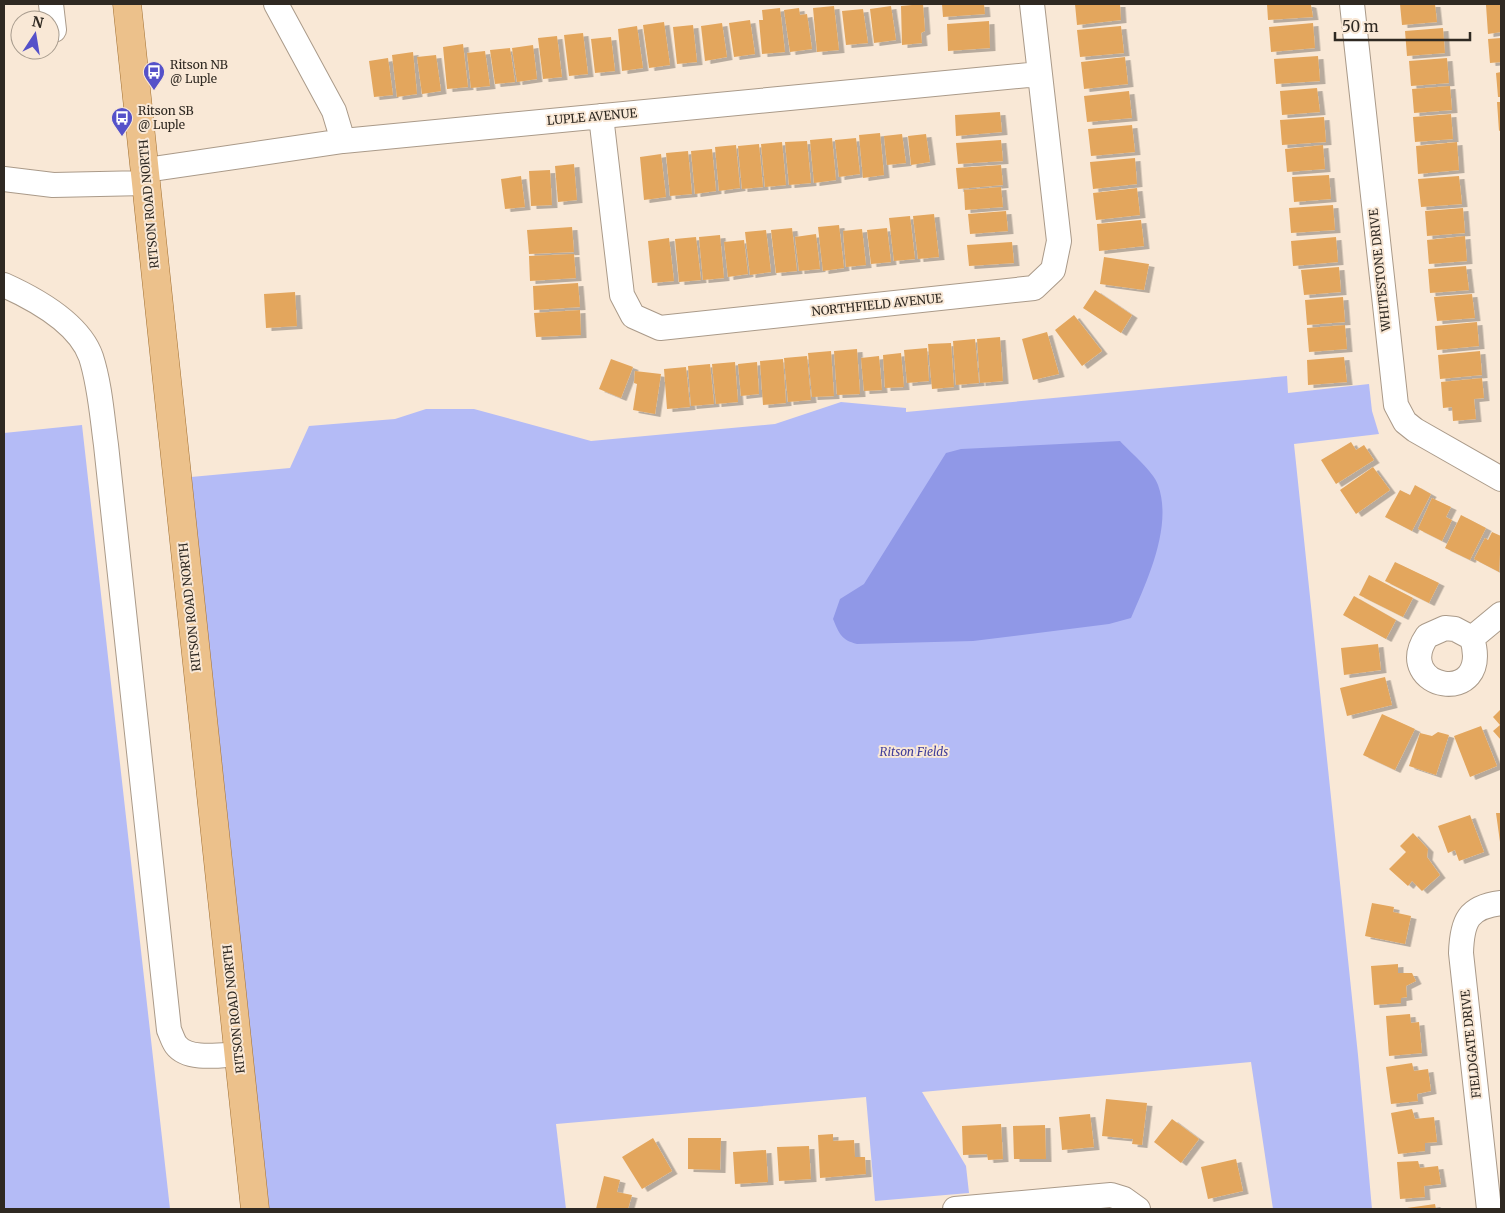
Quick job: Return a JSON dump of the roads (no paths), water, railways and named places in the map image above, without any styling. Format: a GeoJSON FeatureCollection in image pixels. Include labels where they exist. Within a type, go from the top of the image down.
{"type":"FeatureCollection","features":[{"type":"Feature","properties":{"kind":"main road","name":"RITSON ROAD NORTH"},"geometry":{"type":"LineString","coordinates":[[128,4],[255,1209]]}},
{"type":"Feature","properties":{"kind":"street"},"geometry":{"type":"LineString","coordinates":[[276,4],[334,111],[343,141]]}},
{"type":"Feature","properties":{"kind":"street","name":"NORTHFIELD AVENUE"},"geometry":{"type":"LineString","coordinates":[[601,116],[622,295],[633,316],[660,328],[1034,288],[1053,270],[1059,241],[1032,4]]}},
{"type":"Feature","properties":{"kind":"street","name":"WHITESTONE DRIVE"},"geometry":{"type":"LineString","coordinates":[[1352,4],[1396,405],[1405,422],[1415,430],[1501,479]]}},
{"type":"Feature","properties":{"kind":"street","name":"LUPLE AVENUE"},"geometry":{"type":"LineString","coordinates":[[4,180],[53,185],[146,176],[343,141],[1039,74]]}},
{"type":"Feature","properties":{"kind":"street"},"geometry":{"type":"LineString","coordinates":[[4,285],[54,314],[76,333],[91,356],[106,445],[169,1030],[176,1046],[186,1053],[204,1056],[238,1054]]}},
{"type":"Feature","properties":{"kind":"street"},"geometry":{"type":"LineString","coordinates":[[1472,638],[1501,614]]}},
{"type":"Feature","properties":{"kind":"street","name":"FIELDGATE DRIVE"},"geometry":{"type":"LineString","coordinates":[[1489,1209],[1461,953],[1462,934],[1469,915],[1483,905],[1501,903]]}},
{"type":"Feature","properties":{"kind":"street"},"geometry":{"type":"LineString","coordinates":[[955,1209],[1112,1195],[1124,1199],[1138,1209]]}},
{"type":"Feature","properties":{"kind":"place","name":"Ritson NB @ Luple"},"geometry":{"type":"Point","coordinates":[154,91]}},
{"type":"Feature","properties":{"kind":"place","name":"Ritson SB @ Luple"},"geometry":{"type":"Point","coordinates":[122,137]}},
{"type":"Feature","properties":{"kind":"park label","name":"Ritson Fields"},"geometry":{"type":"Point","coordinates":[914,752]}}]}
